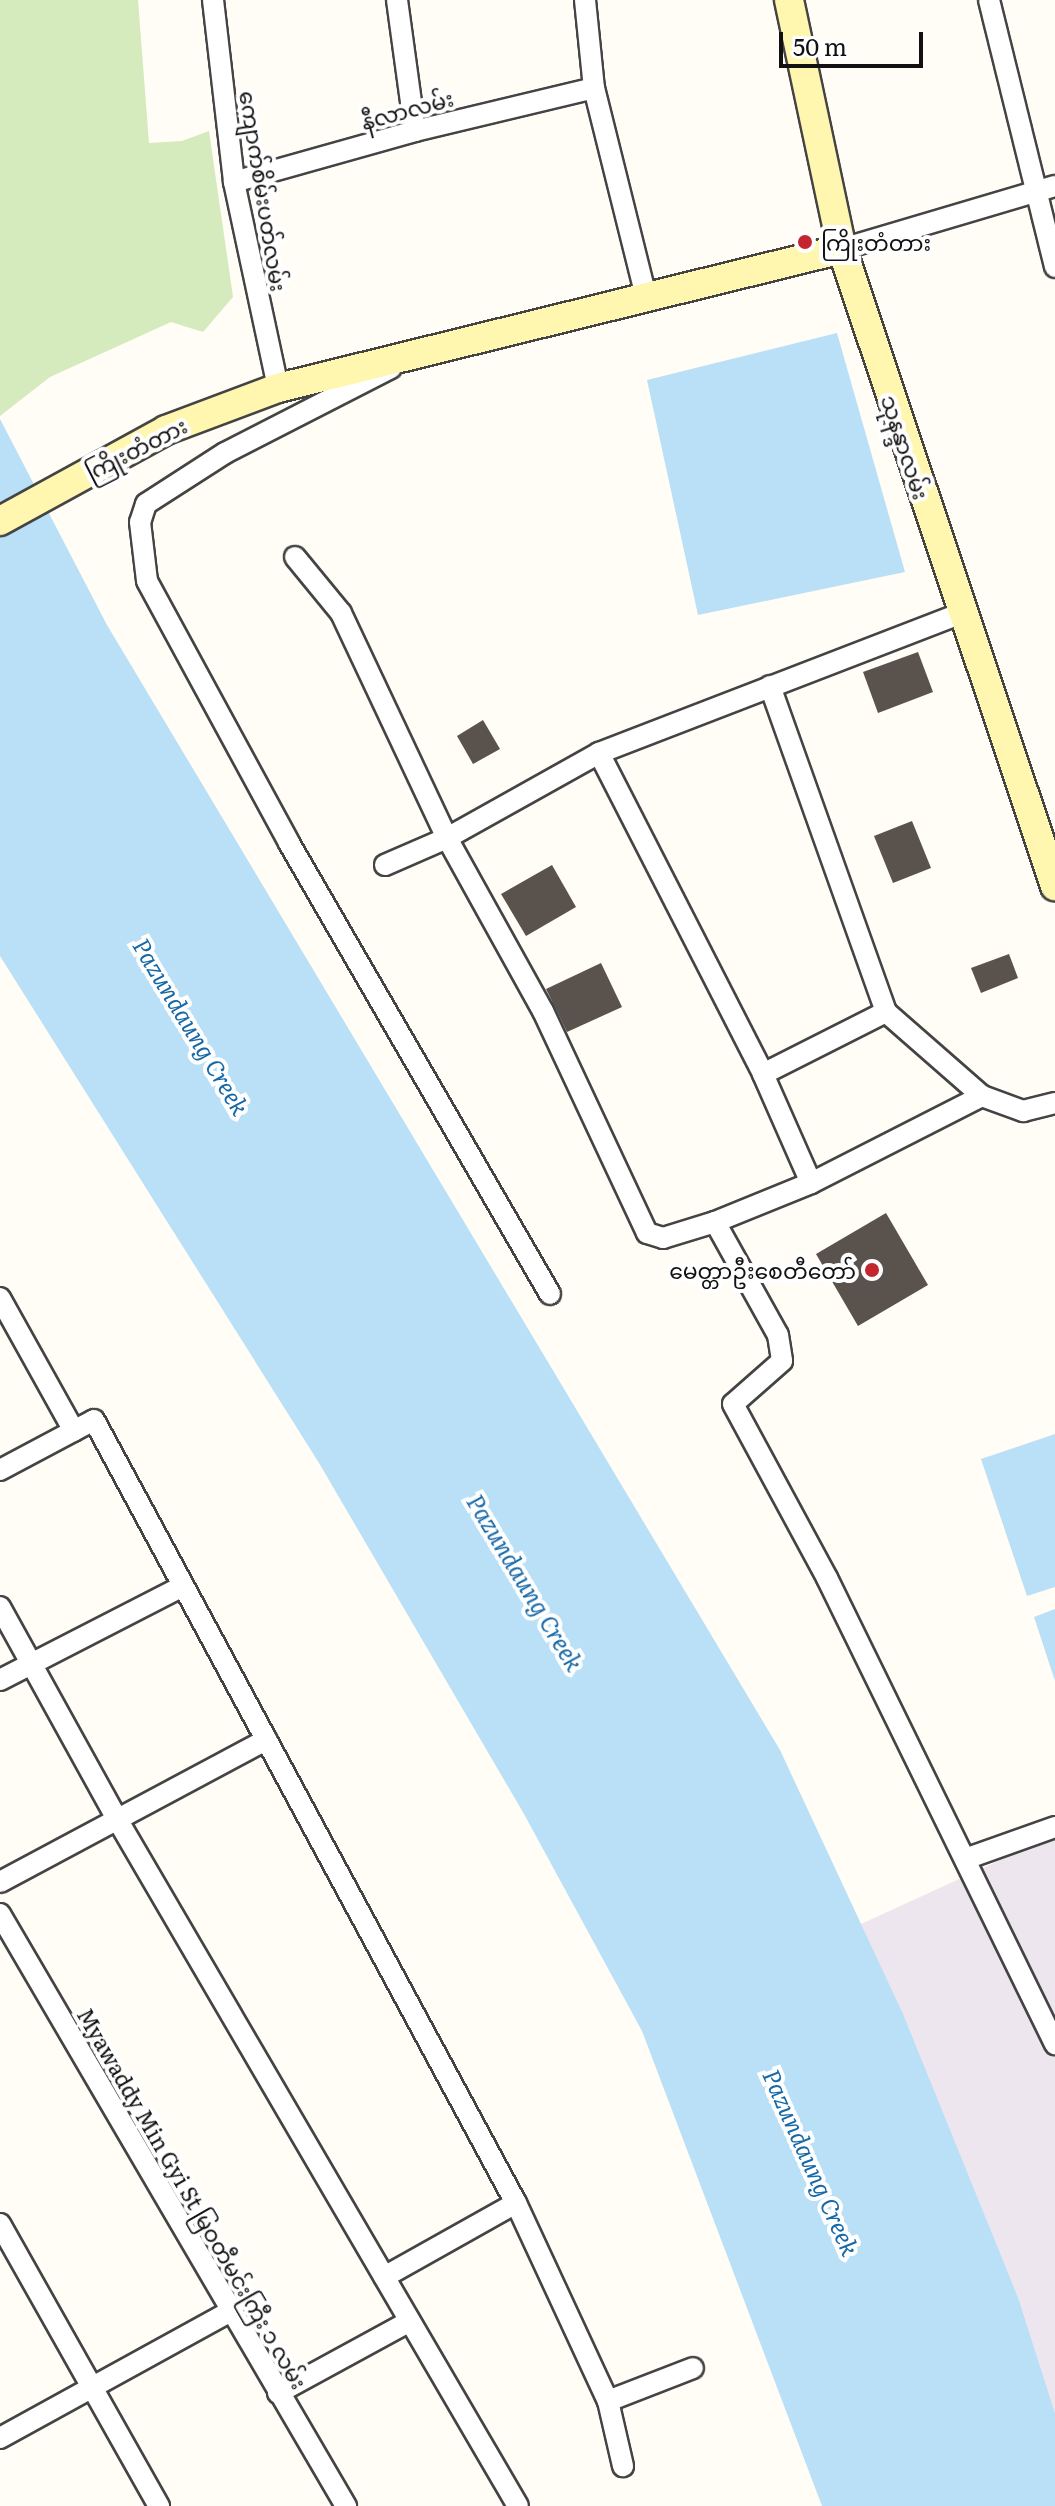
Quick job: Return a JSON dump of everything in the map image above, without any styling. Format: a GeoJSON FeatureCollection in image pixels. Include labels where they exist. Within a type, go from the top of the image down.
{"type":"FeatureCollection","features":[{"type":"Feature","properties":{"kind":"main road","name":"သုနန္ဒာလမ်း"},"geometry":{"type":"LineString","coordinates":[[789,0],[842,249],[960,614],[1055,886]]}},
{"type":"Feature","properties":{"kind":"main road","name":"ကြိုးတံတား"},"geometry":{"type":"LineString","coordinates":[[0,521],[166,430],[272,390],[842,249]]}},
{"type":"Feature","properties":{"kind":"street","name":"ကျောက်စိမ်းပတ်လမ်း"},"geometry":{"type":"LineString","coordinates":[[213,0],[234,182],[272,390]]}},
{"type":"Feature","properties":{"kind":"street"},"geometry":{"type":"LineString","coordinates":[[397,0],[415,131]]}},
{"type":"Feature","properties":{"kind":"street"},"geometry":{"type":"LineString","coordinates":[[585,0],[594,88],[646,297]]}},
{"type":"Feature","properties":{"kind":"street"},"geometry":{"type":"LineString","coordinates":[[989,0],[1046,189],[1055,267]]}},
{"type":"Feature","properties":{"kind":"street","name":"နီလာလမ်း"},"geometry":{"type":"LineString","coordinates":[[234,182],[415,131],[594,88]]}},
{"type":"Feature","properties":{"kind":"street"},"geometry":{"type":"LineString","coordinates":[[842,249],[1046,189]]}},
{"type":"Feature","properties":{"kind":"street"},"geometry":{"type":"LineString","coordinates":[[423,352],[225,453],[146,504],[140,522],[147,581],[289,843],[550,1294]]}},
{"type":"Feature","properties":{"kind":"street"},"geometry":{"type":"LineString","coordinates":[[295,557],[341,613],[447,838],[543,1011],[647,1233],[663,1238],[715,1222],[811,1183],[982,1096]]}},
{"type":"Feature","properties":{"kind":"street"},"geometry":{"type":"LineString","coordinates":[[385,865],[447,838],[599,753],[960,614]]}},
{"type":"Feature","properties":{"kind":"street"},"geometry":{"type":"LineString","coordinates":[[770,686],[886,1012],[982,1096],[1023,1111],[1055,1103]]}},
{"type":"Feature","properties":{"kind":"street"},"geometry":{"type":"LineString","coordinates":[[599,753],[763,1074],[811,1183]]}},
{"type":"Feature","properties":{"kind":"street"},"geometry":{"type":"LineString","coordinates":[[763,1074],[886,1012]]}},
{"type":"Feature","properties":{"kind":"street"},"geometry":{"type":"LineString","coordinates":[[715,1222],[778,1335],[782,1361],[733,1404],[968,1858],[1055,2044]]}},
{"type":"Feature","properties":{"kind":"street"},"geometry":{"type":"LineString","coordinates":[[0,1298],[74,1431]]}},
{"type":"Feature","properties":{"kind":"street"},"geometry":{"type":"LineString","coordinates":[[0,1470],[94,1420],[516,2203],[608,2401],[623,2466]]}},
{"type":"Feature","properties":{"kind":"street"},"geometry":{"type":"LineString","coordinates":[[0,1680],[183,1586]]}},
{"type":"Feature","properties":{"kind":"street"},"geometry":{"type":"LineString","coordinates":[[0,1607],[117,1819],[518,2506]]}},
{"type":"Feature","properties":{"kind":"street"},"geometry":{"type":"LineString","coordinates":[[0,1882],[266,1740]]}},
{"type":"Feature","properties":{"kind":"street"},"geometry":{"type":"LineString","coordinates":[[968,1858],[1055,1827]]}},
{"type":"Feature","properties":{"kind":"street","name":"Myawaddy Min Gyi St မြဝတီမင်းကြီး ၁ လမ်း"},"geometry":{"type":"LineString","coordinates":[[0,1914],[229,2312],[346,2506]]}},
{"type":"Feature","properties":{"kind":"street"},"geometry":{"type":"LineString","coordinates":[[384,2277],[516,2203]]}},
{"type":"Feature","properties":{"kind":"street"},"geometry":{"type":"LineString","coordinates":[[0,2224],[159,2506]]}},
{"type":"Feature","properties":{"kind":"street"},"geometry":{"type":"LineString","coordinates":[[0,2438],[229,2312]]}},
{"type":"Feature","properties":{"kind":"street"},"geometry":{"type":"LineString","coordinates":[[278,2393],[410,2321]]}},
{"type":"Feature","properties":{"kind":"street"},"geometry":{"type":"LineString","coordinates":[[608,2401],[693,2368]]}},
{"type":"Feature","properties":{"kind":"shaded area"},"geometry":{"type":"Polygon","coordinates":[[[1055,1835],[1055,2413],[1019,2300],[861,1924],[1055,1835]]]}},
{"type":"Feature","properties":{"kind":"green space"},"geometry":{"type":"Polygon","coordinates":[[[0,0],[138,0],[149,143],[182,141],[209,131],[233,297],[203,332],[171,322],[50,377],[0,416],[0,0]]]}},
{"type":"Feature","properties":{"kind":"water"},"geometry":{"type":"Polygon","coordinates":[[[837,333],[905,572],[698,615],[647,380],[837,333]]]}},
{"type":"Feature","properties":{"kind":"water","name":"Pazundaung Creek"},"geometry":{"type":"Polygon","coordinates":[[[0,419],[107,625],[780,1750],[903,2014],[1019,2300],[1055,2413],[1055,2506],[822,2506],[642,2031],[524,1814],[319,1463],[0,956],[0,419]]]}},
{"type":"Feature","properties":{"kind":"water"},"geometry":{"type":"Polygon","coordinates":[[[1055,1434],[1055,1587],[1027,1596],[981,1459],[1055,1434]]]}},
{"type":"Feature","properties":{"kind":"water"},"geometry":{"type":"Polygon","coordinates":[[[1055,1609],[1055,1681],[1034,1617],[1055,1609]]]}},
{"type":"Feature","properties":{"kind":"building"},"geometry":{"type":"Polygon","coordinates":[[[918,652],[933,692],[878,713],[863,672],[918,652]]]}},
{"type":"Feature","properties":{"kind":"building"},"geometry":{"type":"Polygon","coordinates":[[[483,720],[500,749],[473,764],[457,736],[483,720]]]}},
{"type":"Feature","properties":{"kind":"building"},"geometry":{"type":"Polygon","coordinates":[[[912,821],[931,868],[893,883],[874,836],[912,821]]]}},
{"type":"Feature","properties":{"kind":"building"},"geometry":{"type":"Polygon","coordinates":[[[552,865],[576,907],[526,936],[501,894],[552,865]]]}},
{"type":"Feature","properties":{"kind":"building"},"geometry":{"type":"Polygon","coordinates":[[[1009,954],[1018,978],[981,993],[971,968],[1009,954]]]}},
{"type":"Feature","properties":{"kind":"building"},"geometry":{"type":"Polygon","coordinates":[[[601,963],[622,1007],[567,1032],[546,989],[601,963]]]}},
{"type":"Feature","properties":{"kind":"building","name":"မေတ္တာဦးစေတီတော်"},"geometry":{"type":"Polygon","coordinates":[[[886,1213],[928,1285],[858,1326],[816,1254],[886,1213]]]}},
{"type":"Feature","properties":{"kind":"place","name":"ကြိုးတံတား"},"geometry":{"type":"Point","coordinates":[805,242]}},
{"type":"Feature","properties":{"kind":"place","name":"မေတ္တာဦးစေတီတော်"},"geometry":{"type":"Point","coordinates":[872,1270]}}]}
